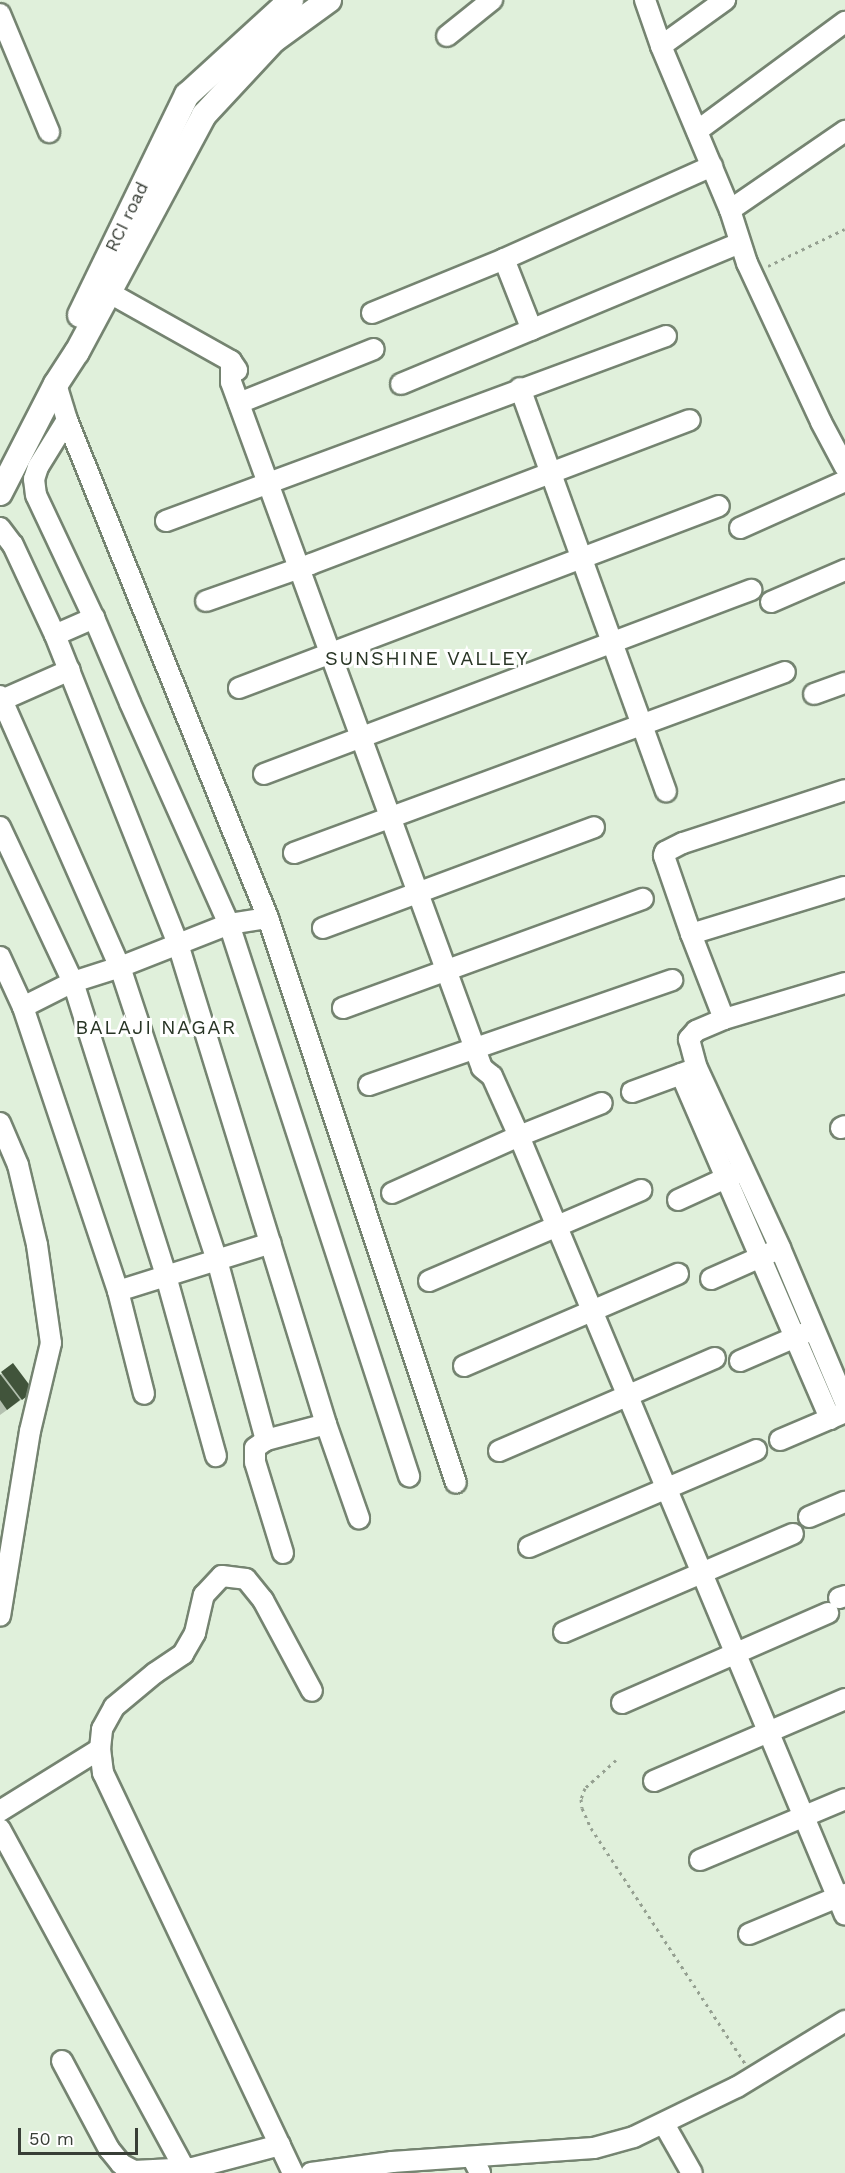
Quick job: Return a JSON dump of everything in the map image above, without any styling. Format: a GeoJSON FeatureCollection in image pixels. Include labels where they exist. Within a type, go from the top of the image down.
{"type":"FeatureCollection","features":[{"type":"Feature","properties":{"kind":"main road","name":"RCI road"},"geometry":{"type":"LineString","coordinates":[[0,462],[55,371],[97,276],[187,95],[291,0]]}},
{"type":"Feature","properties":{"kind":"main road"},"geometry":{"type":"LineString","coordinates":[[0,493],[56,384],[204,114],[274,40],[329,0]]}},
{"type":"Feature","properties":{"kind":"street"},"geometry":{"type":"LineString","coordinates":[[447,36],[492,0]]}},
{"type":"Feature","properties":{"kind":"street"},"geometry":{"type":"LineString","coordinates":[[645,0],[661,46],[730,210],[739,243],[752,275],[816,412],[845,467]]}},
{"type":"Feature","properties":{"kind":"street"},"geometry":{"type":"LineString","coordinates":[[661,46],[725,0]]}},
{"type":"Feature","properties":{"kind":"street"},"geometry":{"type":"LineString","coordinates":[[0,14],[49,132]]}},
{"type":"Feature","properties":{"kind":"street"},"geometry":{"type":"LineString","coordinates":[[697,130],[845,22]]}},
{"type":"Feature","properties":{"kind":"street"},"geometry":{"type":"LineString","coordinates":[[730,210],[845,130]]}},
{"type":"Feature","properties":{"kind":"street"},"geometry":{"type":"LineString","coordinates":[[372,314],[504,260],[712,166]]}},
{"type":"Feature","properties":{"kind":"street"},"geometry":{"type":"LineString","coordinates":[[401,384],[739,243]]}},
{"type":"Feature","properties":{"kind":"street"},"geometry":{"type":"LineString","coordinates":[[504,260],[532,330]]}},
{"type":"Feature","properties":{"kind":"street"},"geometry":{"type":"LineString","coordinates":[[108,292],[231,361],[240,374],[245,400],[396,816],[481,1046],[495,1064],[492,1076],[804,1817],[842,1902],[749,1934]]}},
{"type":"Feature","properties":{"kind":"street"},"geometry":{"type":"LineString","coordinates":[[166,521],[520,388],[666,336]]}},
{"type":"Feature","properties":{"kind":"street"},"geometry":{"type":"LineString","coordinates":[[245,400],[374,349]]}},
{"type":"Feature","properties":{"kind":"street"},"geometry":{"type":"LineString","coordinates":[[56,384],[68,420],[268,918],[456,1483]]}},
{"type":"Feature","properties":{"kind":"street"},"geometry":{"type":"LineString","coordinates":[[520,388],[666,791]]}},
{"type":"Feature","properties":{"kind":"street"},"geometry":{"type":"LineString","coordinates":[[68,420],[39,467],[33,485],[229,924],[409,1476]]}},
{"type":"Feature","properties":{"kind":"street"},"geometry":{"type":"LineString","coordinates":[[206,601],[305,566],[690,420]]}},
{"type":"Feature","properties":{"kind":"street"},"geometry":{"type":"LineString","coordinates":[[740,528],[845,482]]}},
{"type":"Feature","properties":{"kind":"street"},"geometry":{"type":"LineString","coordinates":[[239,688],[582,556],[719,506]]}},
{"type":"Feature","properties":{"kind":"street"},"geometry":{"type":"LineString","coordinates":[[0,528],[13,545],[70,670],[178,944],[327,1424],[360,1518]]}},
{"type":"Feature","properties":{"kind":"street"},"geometry":{"type":"LineString","coordinates":[[771,602],[845,570]]}},
{"type":"Feature","properties":{"kind":"street"},"geometry":{"type":"LineString","coordinates":[[264,774],[610,641],[751,590]]}},
{"type":"Feature","properties":{"kind":"street"},"geometry":{"type":"LineString","coordinates":[[55,635],[94,618]]}},
{"type":"Feature","properties":{"kind":"street"},"geometry":{"type":"LineString","coordinates":[[70,670],[1,699],[120,967],[218,1260],[266,1440]]}},
{"type":"Feature","properties":{"kind":"street"},"geometry":{"type":"LineString","coordinates":[[294,853],[785,672]]}},
{"type":"Feature","properties":{"kind":"street"},"geometry":{"type":"LineString","coordinates":[[814,694],[845,683]]}},
{"type":"Feature","properties":{"kind":"street"},"geometry":{"type":"LineString","coordinates":[[724,1019],[664,856],[667,850],[845,790]]}},
{"type":"Feature","properties":{"kind":"street"},"geometry":{"type":"LineString","coordinates":[[0,827],[73,982],[166,1276],[216,1456]]}},
{"type":"Feature","properties":{"kind":"street"},"geometry":{"type":"LineString","coordinates":[[323,928],[423,888],[594,827]]}},
{"type":"Feature","properties":{"kind":"street"},"geometry":{"type":"LineString","coordinates":[[691,934],[845,887]]}},
{"type":"Feature","properties":{"kind":"street"},"geometry":{"type":"LineString","coordinates":[[343,1008],[643,899]]}},
{"type":"Feature","properties":{"kind":"street"},"geometry":{"type":"LineString","coordinates":[[22,1006],[73,982],[120,967],[229,924],[268,918]]}},
{"type":"Feature","properties":{"kind":"street"},"geometry":{"type":"LineString","coordinates":[[0,957],[22,1006],[118,1291],[144,1394]]}},
{"type":"Feature","properties":{"kind":"street"},"geometry":{"type":"LineString","coordinates":[[369,1085],[672,980]]}},
{"type":"Feature","properties":{"kind":"street"},"geometry":{"type":"LineString","coordinates":[[780,1440],[838,1415],[794,1337],[727,1178],[689,1071],[689,1039],[696,1031],[724,1019],[845,983]]}},
{"type":"Feature","properties":{"kind":"street"},"geometry":{"type":"LineString","coordinates":[[632,1092],[689,1071]]}},
{"type":"Feature","properties":{"kind":"street"},"geometry":{"type":"LineString","coordinates":[[689,1071],[745,1169],[845,1402]]}},
{"type":"Feature","properties":{"kind":"street"},"geometry":{"type":"LineString","coordinates":[[392,1193],[519,1136],[602,1102]]}},
{"type":"Feature","properties":{"kind":"street"},"geometry":{"type":"LineString","coordinates":[[0,1125],[18,1165],[37,1245],[51,1343],[30,1431],[0,1616]]}},
{"type":"Feature","properties":{"kind":"street"},"geometry":{"type":"LineString","coordinates":[[678,1200],[745,1169]]}},
{"type":"Feature","properties":{"kind":"street"},"geometry":{"type":"LineString","coordinates":[[429,1281],[641,1190]]}},
{"type":"Feature","properties":{"kind":"street"},"geometry":{"type":"LineString","coordinates":[[118,1291],[271,1243]]}},
{"type":"Feature","properties":{"kind":"street"},"geometry":{"type":"LineString","coordinates":[[711,1279],[780,1248]]}},
{"type":"Feature","properties":{"kind":"street"},"geometry":{"type":"LineString","coordinates":[[464,1366],[678,1274]]}},
{"type":"Feature","properties":{"kind":"street"},"geometry":{"type":"LineString","coordinates":[[740,1360],[813,1329]]}},
{"type":"Feature","properties":{"kind":"street"},"geometry":{"type":"LineString","coordinates":[[499,1451],[715,1358]]}},
{"type":"Feature","properties":{"kind":"street"},"geometry":{"type":"LineString","coordinates":[[283,1553],[255,1462],[255,1448],[266,1440],[327,1424]]}},
{"type":"Feature","properties":{"kind":"street"},"geometry":{"type":"LineString","coordinates":[[529,1547],[756,1450]]}},
{"type":"Feature","properties":{"kind":"street"},"geometry":{"type":"LineString","coordinates":[[809,1517],[845,1502]]}},
{"type":"Feature","properties":{"kind":"street"},"geometry":{"type":"LineString","coordinates":[[564,1632],[793,1534]]}},
{"type":"Feature","properties":{"kind":"street"},"geometry":{"type":"LineString","coordinates":[[293,2173],[103,1773],[99,1749],[102,1729],[114,1707],[155,1673],[183,1654],[195,1633],[204,1595],[222,1576],[246,1579],[263,1600],[312,1691]]}},
{"type":"Feature","properties":{"kind":"street"},"geometry":{"type":"LineString","coordinates":[[622,1703],[736,1655],[837,1603]]}},
{"type":"Feature","properties":{"kind":"street"},"geometry":{"type":"LineString","coordinates":[[654,1781],[845,1699]]}},
{"type":"Feature","properties":{"kind":"street"},"geometry":{"type":"LineString","coordinates":[[0,1811],[99,1749]]}},
{"type":"Feature","properties":{"kind":"street"},"geometry":{"type":"LineString","coordinates":[[700,1860],[845,1799]]}},
{"type":"Feature","properties":{"kind":"street"},"geometry":{"type":"LineString","coordinates":[[0,1829],[184,2168]]}},
{"type":"Feature","properties":{"kind":"street"},"geometry":{"type":"LineString","coordinates":[[314,2173],[392,2162],[476,2165],[594,2148],[634,2137],[754,2077],[845,2021]]}},
{"type":"Feature","properties":{"kind":"street"},"geometry":{"type":"LineString","coordinates":[[62,2061],[109,2149],[121,2164],[134,2171],[184,2168],[280,2145]]}},
{"type":"Feature","properties":{"kind":"street"},"geometry":{"type":"LineString","coordinates":[[664,2124],[692,2173]]}},
{"type":"Feature","properties":{"kind":"path"},"geometry":{"type":"LineString","coordinates":[[752,275],[845,229]]}},
{"type":"Feature","properties":{"kind":"path"},"geometry":{"type":"LineString","coordinates":[[616,1760],[585,1788],[581,1799],[582,1808],[591,1828],[754,2077]]}},
{"type":"Feature","properties":{"kind":"building"},"geometry":{"type":"Polygon","coordinates":[[[13,1363],[34,1391],[22,1400],[1,1372],[13,1363]]]}},
{"type":"Feature","properties":{"kind":"building"},"geometry":{"type":"Polygon","coordinates":[[[0,1374],[20,1400],[7,1410],[0,1400],[0,1374]]]}},
{"type":"Feature","properties":{"kind":"district","name":"SUNSHINE VALLEY"},"geometry":{"type":"Point","coordinates":[427,658]}},
{"type":"Feature","properties":{"kind":"district","name":"BALAJI NAGAR"},"geometry":{"type":"Point","coordinates":[156,1027]}}]}
